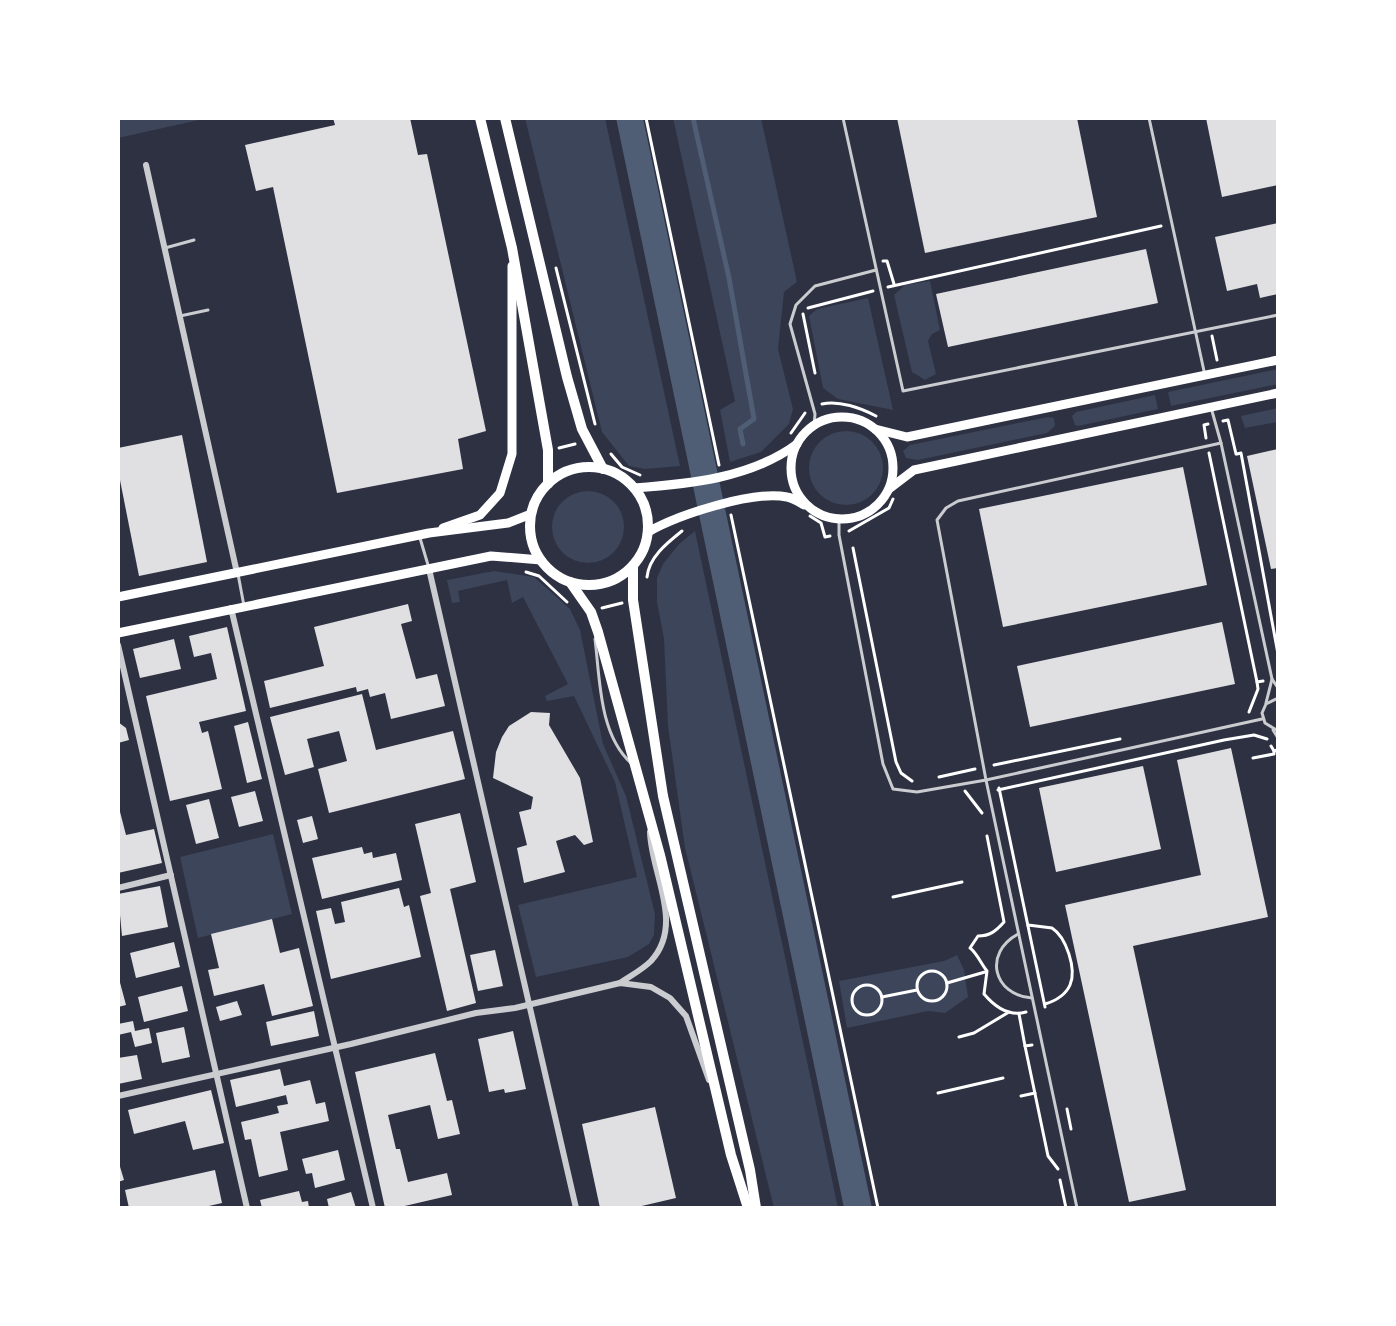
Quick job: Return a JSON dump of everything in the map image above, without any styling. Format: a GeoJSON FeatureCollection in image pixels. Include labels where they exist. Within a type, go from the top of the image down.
{"type":"FeatureCollection","features":[{"type":"Feature","properties":{"kind":"main road"},"geometry":{"type":"LineString","coordinates":[[480,118],[512,248],[548,450],[548,484]]}},
{"type":"Feature","properties":{"kind":"main road"},"geometry":{"type":"LineString","coordinates":[[505,118],[567,377],[582,429],[603,469]]}},
{"type":"Feature","properties":{"kind":"main road"},"geometry":{"type":"LineString","coordinates":[[424,534],[480,515],[500,493],[512,454],[512,248]]}},
{"type":"Feature","properties":{"kind":"main road"},"geometry":{"type":"LineString","coordinates":[[634,488],[675,485],[765,464],[797,444],[814,426],[829,419],[845,417],[907,437],[1278,360]]}},
{"type":"Feature","properties":{"kind":"main road"},"geometry":{"type":"LineString","coordinates":[[648,532],[680,516],[728,509],[756,497],[786,496],[823,516],[839,520],[854,518],[869,512],[914,470],[1278,393]]}},
{"type":"Feature","properties":{"kind":"main road"},"geometry":{"type":"LineString","coordinates":[[875,429],[886,441],[892,457],[892,492]]}},
{"type":"Feature","properties":{"kind":"main road"},"geometry":{"type":"LineString","coordinates":[[797,444],[791,475],[809,511]]}},
{"type":"Feature","properties":{"kind":"main road"},"geometry":{"type":"LineString","coordinates":[[603,469],[615,473],[634,488],[643,501],[648,532],[645,545],[633,566],[619,577],[603,584],[570,582],[553,574],[541,560],[533,546],[531,514],[537,498],[548,484],[573,470],[603,469]]}},
{"type":"Feature","properties":{"kind":"main road"},"geometry":{"type":"LineString","coordinates":[[118,597],[424,534],[508,523],[531,514]]}},
{"type":"Feature","properties":{"kind":"main road"},"geometry":{"type":"LineString","coordinates":[[118,633],[491,556],[541,560]]}},
{"type":"Feature","properties":{"kind":"main road"},"geometry":{"type":"LineString","coordinates":[[633,566],[633,600],[663,796],[750,1170],[756,1208]]}},
{"type":"Feature","properties":{"kind":"main road"},"geometry":{"type":"LineString","coordinates":[[570,582],[591,612],[651,821],[719,1107],[748,1208]]}},
{"type":"Feature","properties":{"kind":"street"},"geometry":{"type":"LineString","coordinates":[[146,165],[237,573]]}},
{"type":"Feature","properties":{"kind":"street"},"geometry":{"type":"LineString","coordinates":[[429,569],[576,1208]]}},
{"type":"Feature","properties":{"kind":"street"},"geometry":{"type":"LineString","coordinates":[[231,608],[373,1208]]}},
{"type":"Feature","properties":{"kind":"street"},"geometry":{"type":"LineString","coordinates":[[118,645],[247,1208]]}},
{"type":"Feature","properties":{"kind":"street"},"geometry":{"type":"LineString","coordinates":[[620,983],[653,959],[666,925],[665,906],[651,850],[651,821]]}},
{"type":"Feature","properties":{"kind":"street"},"geometry":{"type":"LineString","coordinates":[[118,888],[171,875]]}},
{"type":"Feature","properties":{"kind":"street"},"geometry":{"type":"LineString","coordinates":[[118,1096],[620,983],[651,987],[670,998],[686,1016],[719,1107]]}},
{"type":"Feature","properties":{"kind":"lane"},"geometry":{"type":"LineString","coordinates":[[843,118],[903,391],[1278,315]]}},
{"type":"Feature","properties":{"kind":"lane"},"geometry":{"type":"LineString","coordinates":[[1149,118],[1205,375]]}},
{"type":"Feature","properties":{"kind":"lane"},"geometry":{"type":"LineString","coordinates":[[165,248],[194,240]]}},
{"type":"Feature","properties":{"kind":"lane"},"geometry":{"type":"LineString","coordinates":[[814,426],[815,414],[790,324],[796,305],[815,286],[876,270]]}},
{"type":"Feature","properties":{"kind":"lane"},"geometry":{"type":"LineString","coordinates":[[180,316],[208,310]]}},
{"type":"Feature","properties":{"kind":"lane"},"geometry":{"type":"LineString","coordinates":[[1211,407],[1272,679],[1278,688]]}},
{"type":"Feature","properties":{"kind":"lane"},"geometry":{"type":"LineString","coordinates":[[1077,1208],[983,767],[937,520],[946,508],[958,501],[1221,443]]}},
{"type":"Feature","properties":{"kind":"lane"},"geometry":{"type":"LineString","coordinates":[[839,520],[839,535],[883,764],[893,789],[917,792],[986,780],[1262,719]]}},
{"type":"Feature","properties":{"kind":"lane"},"geometry":{"type":"LineString","coordinates":[[424,534],[429,569]]}},
{"type":"Feature","properties":{"kind":"lane"},"geometry":{"type":"LineString","coordinates":[[237,573],[244,606]]}},
{"type":"Feature","properties":{"kind":"lane"},"geometry":{"type":"LineString","coordinates":[[1262,719],[1272,679]]}},
{"type":"Feature","properties":{"kind":"lane"},"geometry":{"type":"LineString","coordinates":[[1266,704],[1278,698]]}},
{"type":"Feature","properties":{"kind":"lane"},"geometry":{"type":"LineString","coordinates":[[1262,719],[1276,731],[1278,738]]}},
{"type":"Feature","properties":{"kind":"lane"},"geometry":{"type":"LineString","coordinates":[[1018,934],[1004,944],[997,969],[1004,986],[1012,993],[1032,998]]}},
{"type":"Feature","properties":{"kind":"path"},"geometry":{"type":"LineString","coordinates":[[646,118],[721,476]]}},
{"type":"Feature","properties":{"kind":"path"},"geometry":{"type":"LineString","coordinates":[[815,374],[803,314],[810,306],[1161,226]]}},
{"type":"Feature","properties":{"kind":"path"},"geometry":{"type":"LineString","coordinates":[[887,261],[894,285]]}},
{"type":"Feature","properties":{"kind":"path"},"geometry":{"type":"LineString","coordinates":[[1197,418],[1204,425]]}},
{"type":"Feature","properties":{"kind":"path"},"geometry":{"type":"LineString","coordinates":[[605,447],[622,467],[648,477]]}},
{"type":"Feature","properties":{"kind":"path"},"geometry":{"type":"LineString","coordinates":[[1224,456],[1241,453],[1278,654]]}},
{"type":"Feature","properties":{"kind":"path"},"geometry":{"type":"LineString","coordinates":[[809,511],[821,523],[825,537],[839,535],[889,508],[892,492]]}},
{"type":"Feature","properties":{"kind":"path"},"geometry":{"type":"LineString","coordinates":[[728,509],[878,1208]]}},
{"type":"Feature","properties":{"kind":"path"},"geometry":{"type":"LineString","coordinates":[[853,548],[896,762],[909,780],[919,782]]}},
{"type":"Feature","properties":{"kind":"path"},"geometry":{"type":"LineString","coordinates":[[967,796],[1246,736],[1267,738],[1276,750],[1274,754],[1253,758]]}},
{"type":"Feature","properties":{"kind":"path"},"geometry":{"type":"LineString","coordinates":[[933,779],[1133,737]]}},
{"type":"Feature","properties":{"kind":"path"},"geometry":{"type":"LineString","coordinates":[[893,897],[962,882]]}},
{"type":"Feature","properties":{"kind":"path"},"geometry":{"type":"LineString","coordinates":[[1028,926],[1041,925],[1060,933],[1072,975],[1063,994],[1045,1004]]}},
{"type":"Feature","properties":{"kind":"path"},"geometry":{"type":"LineString","coordinates":[[1025,965],[1036,963]]}},
{"type":"Feature","properties":{"kind":"path"},"geometry":{"type":"LineString","coordinates":[[947,983],[997,969]]}},
{"type":"Feature","properties":{"kind":"path"},"geometry":{"type":"LineString","coordinates":[[929,971],[942,975],[947,983],[945,993],[932,1002],[922,998],[917,990],[918,980],[929,971]]}},
{"type":"Feature","properties":{"kind":"path"},"geometry":{"type":"LineString","coordinates":[[864,985],[878,988],[882,997],[881,1007],[873,1014],[862,1015],[852,1003],[853,993],[864,985]]}},
{"type":"Feature","properties":{"kind":"path"},"geometry":{"type":"LineString","coordinates":[[882,997],[917,990]]}},
{"type":"Feature","properties":{"kind":"path"},"geometry":{"type":"LineString","coordinates":[[959,1037],[974,1033],[1009,1012]]}},
{"type":"Feature","properties":{"kind":"path"},"geometry":{"type":"LineString","coordinates":[[1019,1014],[1048,1156],[1057,1165],[1066,1208]]}},
{"type":"Feature","properties":{"kind":"path"},"geometry":{"type":"LineString","coordinates":[[1025,1046],[1042,1043]]}},
{"type":"Feature","properties":{"kind":"path"},"geometry":{"type":"LineString","coordinates":[[938,1093],[1003,1078]]}},
{"type":"Feature","properties":{"kind":"path"},"geometry":{"type":"LineString","coordinates":[[1021,1096],[1035,1093]]}},
{"type":"Feature","properties":{"kind":"shaded area"},"geometry":{"type":"Polygon","coordinates":[[[118,118],[208,118],[118,138],[118,118]]]}},
{"type":"Feature","properties":{"kind":"shaded area"},"geometry":{"type":"Polygon","coordinates":[[[525,118],[605,118],[680,466],[645,469],[629,466],[602,432],[525,118]]]}},
{"type":"Feature","properties":{"kind":"shaded area"},"geometry":{"type":"Polygon","coordinates":[[[616,118],[643,118],[872,1208],[844,1208],[616,118]]]}},
{"type":"Feature","properties":{"kind":"shaded area"},"geometry":{"type":"Polygon","coordinates":[[[673,118],[761,118],[797,282],[784,292],[778,349],[793,409],[789,424],[761,452],[730,462],[720,410],[735,401],[673,118]]]}},
{"type":"Feature","properties":{"kind":"shaded area"},"geometry":{"type":"Polygon","coordinates":[[[930,281],[940,330],[932,334],[928,341],[936,374],[925,380],[912,372],[894,295],[905,285],[930,281]]]}},
{"type":"Feature","properties":{"kind":"shaded area"},"geometry":{"type":"Polygon","coordinates":[[[868,298],[893,410],[838,399],[823,388],[809,316],[817,309],[868,298]]]}},
{"type":"Feature","properties":{"kind":"shaded area"},"geometry":{"type":"Polygon","coordinates":[[[1278,369],[1278,384],[1171,406],[1168,392],[1278,369]]]}},
{"type":"Feature","properties":{"kind":"shaded area"},"geometry":{"type":"Polygon","coordinates":[[[1155,395],[1158,409],[1078,426],[1072,416],[1076,412],[1155,395]]]}},
{"type":"Feature","properties":{"kind":"shaded area"},"geometry":{"type":"Polygon","coordinates":[[[1278,408],[1278,422],[1245,428],[1241,416],[1278,408]]]}},
{"type":"Feature","properties":{"kind":"shaded area"},"geometry":{"type":"Polygon","coordinates":[[[1054,418],[1055,426],[1047,433],[918,460],[906,458],[903,451],[910,445],[1054,418]]]}},
{"type":"Feature","properties":{"kind":"shaded area"},"geometry":{"type":"Polygon","coordinates":[[[846,431],[867,437],[877,447],[883,468],[877,489],[867,499],[846,505],[825,499],[815,489],[809,468],[815,447],[825,437],[846,431]]]}},
{"type":"Feature","properties":{"kind":"shaded area"},"geometry":{"type":"Polygon","coordinates":[[[588,491],[608,497],[618,507],[624,527],[618,547],[608,557],[588,563],[568,557],[558,547],[552,527],[558,507],[568,497],[588,491]]]}},
{"type":"Feature","properties":{"kind":"shaded area"},"geometry":{"type":"Polygon","coordinates":[[[695,531],[838,1208],[774,1208],[685,848],[668,726],[664,639],[657,602],[657,578],[663,564],[679,544],[695,531]]]}},
{"type":"Feature","properties":{"kind":"shaded area"},"geometry":{"type":"Polygon","coordinates":[[[494,571],[534,577],[570,609],[580,630],[603,744],[626,796],[655,914],[654,935],[649,944],[628,957],[536,977],[518,905],[637,877],[615,782],[574,696],[547,701],[545,696],[568,684],[523,597],[512,603],[507,580],[458,591],[460,602],[452,603],[447,580],[494,571]]]}},
{"type":"Feature","properties":{"kind":"shaded area"},"geometry":{"type":"Polygon","coordinates":[[[273,834],[292,914],[198,938],[180,857],[273,834]]]}},
{"type":"Feature","properties":{"kind":"shaded area"},"geometry":{"type":"Polygon","coordinates":[[[957,955],[964,970],[968,997],[945,1013],[928,1011],[847,1028],[839,981],[944,961],[957,955]]]}},
{"type":"Feature","properties":{"kind":"building"},"geometry":{"type":"Polygon","coordinates":[[[333,118],[410,118],[418,155],[427,154],[486,431],[458,439],[463,469],[337,493],[273,187],[256,191],[245,145],[335,125],[333,118]]]}},
{"type":"Feature","properties":{"kind":"building"},"geometry":{"type":"Polygon","coordinates":[[[897,118],[1077,118],[1097,217],[925,253],[897,118]]]}},
{"type":"Feature","properties":{"kind":"building"},"geometry":{"type":"Polygon","coordinates":[[[1206,118],[1278,118],[1278,185],[1222,197],[1206,118]]]}},
{"type":"Feature","properties":{"kind":"building"},"geometry":{"type":"Polygon","coordinates":[[[1278,223],[1278,294],[1260,298],[1257,284],[1227,291],[1215,237],[1278,223]]]}},
{"type":"Feature","properties":{"kind":"building"},"geometry":{"type":"Polygon","coordinates":[[[1146,249],[1158,303],[948,347],[936,294],[1146,249]]]}},
{"type":"Feature","properties":{"kind":"building"},"geometry":{"type":"Polygon","coordinates":[[[182,435],[207,562],[139,576],[118,470],[118,448],[182,435]]]}},
{"type":"Feature","properties":{"kind":"building"},"geometry":{"type":"Polygon","coordinates":[[[1278,449],[1278,568],[1271,569],[1247,456],[1278,449]]]}},
{"type":"Feature","properties":{"kind":"building"},"geometry":{"type":"Polygon","coordinates":[[[1183,467],[1207,585],[1003,627],[979,509],[1183,467]]]}},
{"type":"Feature","properties":{"kind":"building"},"geometry":{"type":"Polygon","coordinates":[[[408,604],[412,621],[401,624],[416,679],[437,674],[445,706],[391,719],[385,693],[370,697],[368,689],[357,692],[356,687],[270,708],[264,681],[324,666],[314,627],[408,604]]]}},
{"type":"Feature","properties":{"kind":"building"},"geometry":{"type":"Polygon","coordinates":[[[1222,622],[1235,684],[1030,727],[1017,666],[1222,622]]]}},
{"type":"Feature","properties":{"kind":"building"},"geometry":{"type":"Polygon","coordinates":[[[227,627],[246,711],[199,722],[202,733],[208,731],[222,789],[170,801],[146,696],[217,679],[211,653],[194,657],[189,636],[227,627]]]}},
{"type":"Feature","properties":{"kind":"building"},"geometry":{"type":"Polygon","coordinates":[[[174,639],[181,669],[140,678],[133,649],[174,639]]]}},
{"type":"Feature","properties":{"kind":"building"},"geometry":{"type":"Polygon","coordinates":[[[362,694],[376,750],[453,731],[465,779],[329,813],[318,769],[347,761],[339,731],[307,739],[314,767],[285,775],[270,717],[362,694]]]}},
{"type":"Feature","properties":{"kind":"building"},"geometry":{"type":"Polygon","coordinates":[[[531,712],[550,713],[549,725],[580,778],[593,842],[584,845],[575,835],[556,841],[565,872],[524,883],[517,848],[527,845],[519,812],[531,809],[533,797],[493,778],[496,752],[502,737],[509,726],[531,712]]]}},
{"type":"Feature","properties":{"kind":"building"},"geometry":{"type":"Polygon","coordinates":[[[118,722],[126,728],[129,740],[118,743],[118,722]]]}},
{"type":"Feature","properties":{"kind":"building"},"geometry":{"type":"Polygon","coordinates":[[[248,722],[262,779],[247,783],[234,726],[248,722]]]}},
{"type":"Feature","properties":{"kind":"building"},"geometry":{"type":"Polygon","coordinates":[[[1231,748],[1268,917],[1133,946],[1186,1190],[1129,1202],[1065,905],[1201,875],[1177,760],[1231,748]]]}},
{"type":"Feature","properties":{"kind":"building"},"geometry":{"type":"Polygon","coordinates":[[[1143,766],[1161,849],[1056,872],[1039,788],[1143,766]]]}},
{"type":"Feature","properties":{"kind":"building"},"geometry":{"type":"Polygon","coordinates":[[[255,791],[263,821],[239,827],[231,797],[255,791]]]}},
{"type":"Feature","properties":{"kind":"building"},"geometry":{"type":"Polygon","coordinates":[[[209,799],[219,838],[196,844],[186,805],[209,799]]]}},
{"type":"Feature","properties":{"kind":"building"},"geometry":{"type":"Polygon","coordinates":[[[118,804],[126,835],[154,829],[162,863],[118,873],[118,804]]]}},
{"type":"Feature","properties":{"kind":"building"},"geometry":{"type":"Polygon","coordinates":[[[460,813],[476,882],[450,889],[476,1003],[447,1011],[420,896],[431,893],[415,824],[460,813]]]}},
{"type":"Feature","properties":{"kind":"building"},"geometry":{"type":"Polygon","coordinates":[[[312,816],[318,839],[303,843],[297,820],[312,816]]]}},
{"type":"Feature","properties":{"kind":"building"},"geometry":{"type":"Polygon","coordinates":[[[362,847],[364,854],[372,852],[373,858],[396,853],[402,880],[322,899],[312,858],[362,847]]]}},
{"type":"Feature","properties":{"kind":"building"},"geometry":{"type":"Polygon","coordinates":[[[160,886],[168,927],[122,936],[118,894],[160,886]]]}},
{"type":"Feature","properties":{"kind":"building"},"geometry":{"type":"Polygon","coordinates":[[[399,888],[404,907],[409,905],[421,957],[331,979],[316,911],[331,908],[335,924],[345,922],[341,902],[399,888]]]}},
{"type":"Feature","properties":{"kind":"building"},"geometry":{"type":"Polygon","coordinates":[[[272,919],[280,953],[299,948],[313,1006],[272,1016],[264,984],[214,996],[208,970],[219,968],[211,934],[272,919]]]}},
{"type":"Feature","properties":{"kind":"building"},"geometry":{"type":"Polygon","coordinates":[[[174,942],[180,967],[136,978],[130,953],[174,942]]]}},
{"type":"Feature","properties":{"kind":"building"},"geometry":{"type":"Polygon","coordinates":[[[495,950],[503,986],[478,991],[470,955],[495,950]]]}},
{"type":"Feature","properties":{"kind":"building"},"geometry":{"type":"Polygon","coordinates":[[[118,975],[126,1005],[118,1007],[118,975]]]}},
{"type":"Feature","properties":{"kind":"building"},"geometry":{"type":"Polygon","coordinates":[[[182,986],[188,1011],[144,1022],[138,997],[182,986]]]}},
{"type":"Feature","properties":{"kind":"building"},"geometry":{"type":"Polygon","coordinates":[[[237,1001],[242,1015],[220,1021],[216,1007],[237,1001]]]}},
{"type":"Feature","properties":{"kind":"building"},"geometry":{"type":"Polygon","coordinates":[[[314,1011],[319,1036],[271,1046],[266,1022],[314,1011]]]}},
{"type":"Feature","properties":{"kind":"building"},"geometry":{"type":"Polygon","coordinates":[[[133,1021],[135,1031],[149,1028],[152,1043],[135,1047],[131,1032],[118,1035],[118,1024],[133,1021]]]}},
{"type":"Feature","properties":{"kind":"building"},"geometry":{"type":"Polygon","coordinates":[[[184,1027],[190,1057],[162,1063],[156,1033],[184,1027]]]}},
{"type":"Feature","properties":{"kind":"building"},"geometry":{"type":"Polygon","coordinates":[[[513,1031],[526,1089],[489,1092],[478,1039],[513,1031]]]}},
{"type":"Feature","properties":{"kind":"building"},"geometry":{"type":"Polygon","coordinates":[[[435,1053],[447,1101],[452,1100],[460,1134],[438,1139],[430,1105],[388,1115],[408,1182],[447,1173],[452,1195],[385,1208],[355,1072],[435,1053]]]}},
{"type":"Feature","properties":{"kind":"building"},"geometry":{"type":"Polygon","coordinates":[[[137,1055],[142,1079],[118,1084],[118,1058],[137,1055]]]}},
{"type":"Feature","properties":{"kind":"building"},"geometry":{"type":"Polygon","coordinates":[[[280,1069],[284,1086],[310,1080],[316,1104],[325,1102],[329,1121],[280,1132],[288,1170],[259,1177],[251,1139],[245,1140],[241,1122],[279,1113],[277,1106],[288,1104],[286,1095],[236,1107],[230,1080],[280,1069]]]}},
{"type":"Feature","properties":{"kind":"building"},"geometry":{"type":"Polygon","coordinates":[[[211,1090],[224,1143],[193,1150],[185,1121],[134,1134],[128,1110],[211,1090]]]}},
{"type":"Feature","properties":{"kind":"building"},"geometry":{"type":"Polygon","coordinates":[[[655,1107],[676,1198],[633,1208],[600,1208],[582,1124],[655,1107]]]}},
{"type":"Feature","properties":{"kind":"building"},"geometry":{"type":"Polygon","coordinates":[[[338,1150],[345,1180],[315,1188],[312,1173],[306,1174],[302,1159],[338,1150]]]}},
{"type":"Feature","properties":{"kind":"building"},"geometry":{"type":"Polygon","coordinates":[[[118,1160],[124,1180],[118,1182],[118,1160]]]}},
{"type":"Feature","properties":{"kind":"building"},"geometry":{"type":"Polygon","coordinates":[[[215,1170],[222,1203],[200,1208],[129,1208],[125,1190],[215,1170]]]}},
{"type":"Feature","properties":{"kind":"building"},"geometry":{"type":"Polygon","coordinates":[[[299,1191],[302,1202],[308,1201],[309,1208],[262,1208],[260,1200],[299,1191]]]}},
{"type":"Feature","properties":{"kind":"building"},"geometry":{"type":"Polygon","coordinates":[[[351,1192],[356,1208],[329,1208],[327,1199],[351,1192]]]}},
{"type":"Feature","properties":{"kind":"waterway"},"geometry":{"type":"LineString","coordinates":[[693,118],[729,278],[754,419],[740,429],[743,444]]}}]}
